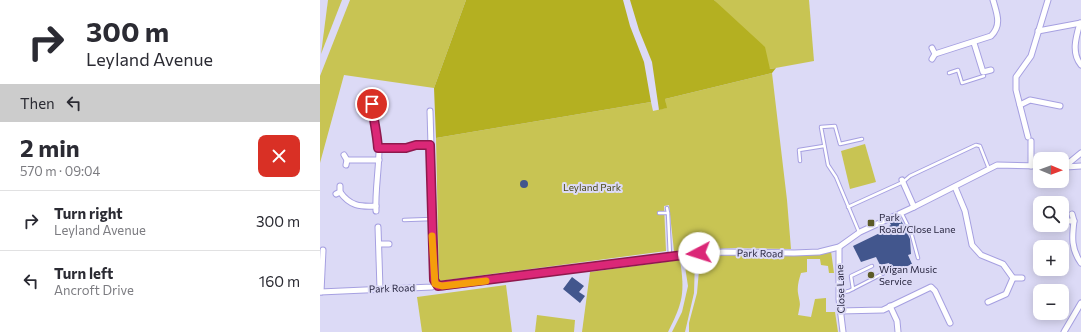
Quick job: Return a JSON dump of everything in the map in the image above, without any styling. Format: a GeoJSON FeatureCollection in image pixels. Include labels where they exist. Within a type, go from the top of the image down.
{"type":"FeatureCollection","features":[{"type":"Feature","properties":{"kind":"street"},"geometry":{"type":"LineString","coordinates":[[932,59],[935,54],[988,38],[996,28],[998,20],[993,0]]}},
{"type":"Feature","properties":{"kind":"street"},"geometry":{"type":"LineString","coordinates":[[1030,166],[1030,139],[1016,90],[1016,77],[1031,56],[1048,0]]}},
{"type":"Feature","properties":{"kind":"street"},"geometry":{"type":"LineString","coordinates":[[1038,31],[1080,23],[1075,42],[1076,55],[1081,65]]}},
{"type":"Feature","properties":{"kind":"street"},"geometry":{"type":"LineString","coordinates":[[974,43],[983,75],[991,70]]}},
{"type":"Feature","properties":{"kind":"street"},"geometry":{"type":"LineString","coordinates":[[932,48],[935,54]]}},
{"type":"Feature","properties":{"kind":"street"},"geometry":{"type":"LineString","coordinates":[[1020,105],[1030,100],[1060,106]]}},
{"type":"Feature","properties":{"kind":"street"},"geometry":{"type":"LineString","coordinates":[[339,191],[354,205],[376,208],[379,160],[377,126],[372,105],[361,107]]}},
{"type":"Feature","properties":{"kind":"street"},"geometry":{"type":"LineString","coordinates":[[430,111],[435,284]]}},
{"type":"Feature","properties":{"kind":"street"},"geometry":{"type":"LineString","coordinates":[[378,148],[406,148],[416,145],[430,145]]}},
{"type":"Feature","properties":{"kind":"street"},"geometry":{"type":"LineString","coordinates":[[1069,163],[1081,153]]}},
{"type":"Feature","properties":{"kind":"street"},"geometry":{"type":"LineString","coordinates":[[346,160],[379,160]]}},
{"type":"Feature","properties":{"kind":"street","name":"Park Road"},"geometry":{"type":"LineString","coordinates":[[321,292],[432,287],[435,284],[442,286],[670,256],[723,252],[806,253],[839,247],[859,233],[997,165],[1030,166]]}},
{"type":"Feature","properties":{"kind":"street"},"geometry":{"type":"LineString","coordinates":[[1069,167],[1081,166]]}},
{"type":"Feature","properties":{"kind":"street"},"geometry":{"type":"LineString","coordinates":[[902,181],[914,207]]}},
{"type":"Feature","properties":{"kind":"street"},"geometry":{"type":"LineString","coordinates":[[955,187],[965,211],[972,245],[981,254],[1003,264],[1013,278]]}},
{"type":"Feature","properties":{"kind":"street"},"geometry":{"type":"LineString","coordinates":[[1072,214],[1074,221],[1072,240],[1075,254],[1081,263]]}},
{"type":"Feature","properties":{"kind":"street"},"geometry":{"type":"LineString","coordinates":[[1069,221],[1074,221]]}},
{"type":"Feature","properties":{"kind":"street"},"geometry":{"type":"LineString","coordinates":[[378,227],[380,289]]}},
{"type":"Feature","properties":{"kind":"street"},"geometry":{"type":"LineString","coordinates":[[379,244],[389,244]]}},
{"type":"Feature","properties":{"kind":"street","name":"Close Lane"},"geometry":{"type":"LineString","coordinates":[[839,247],[839,293],[843,332]]}},
{"type":"Feature","properties":{"kind":"street"},"geometry":{"type":"LineString","coordinates":[[321,292],[323,250]]}},
{"type":"Feature","properties":{"kind":"street"},"geometry":{"type":"LineString","coordinates":[[1013,278],[1022,278]]}},
{"type":"Feature","properties":{"kind":"street"},"geometry":{"type":"LineString","coordinates":[[988,302],[1006,294],[1013,278]]}},
{"type":"Feature","properties":{"kind":"street"},"geometry":{"type":"LineString","coordinates":[[840,311],[883,310],[931,287],[935,291],[950,323]]}},
{"type":"Feature","properties":{"kind":"street"},"geometry":{"type":"LineString","coordinates":[[1064,332],[1079,309],[1081,303]]}},
{"type":"Feature","properties":{"kind":"street"},"geometry":{"type":"LineString","coordinates":[[890,306],[899,327],[898,332]]}},
{"type":"Feature","properties":{"kind":"lane"},"geometry":{"type":"LineString","coordinates":[[949,73],[958,70],[962,83],[983,75]]}},
{"type":"Feature","properties":{"kind":"lane"},"geometry":{"type":"LineString","coordinates":[[859,233],[836,177],[828,165],[821,127],[835,126],[840,144],[862,139]]}},
{"type":"Feature","properties":{"kind":"lane"},"geometry":{"type":"LineString","coordinates":[[848,207],[976,145],[980,146],[989,169]]}},
{"type":"Feature","properties":{"kind":"lane"},"geometry":{"type":"LineString","coordinates":[[800,161],[799,150],[824,146]]}},
{"type":"Feature","properties":{"kind":"lane"},"geometry":{"type":"LineString","coordinates":[[667,208],[670,256]]}},
{"type":"Feature","properties":{"kind":"lane"},"geometry":{"type":"LineString","coordinates":[[659,213],[668,213]]}},
{"type":"Feature","properties":{"kind":"lane"},"geometry":{"type":"LineString","coordinates":[[902,213],[911,232],[918,258]]}},
{"type":"Feature","properties":{"kind":"lane"},"geometry":{"type":"LineString","coordinates":[[404,220],[432,219]]}},
{"type":"Feature","properties":{"kind":"lane"},"geometry":{"type":"LineString","coordinates":[[853,289],[851,276],[872,266]]}},
{"type":"Feature","properties":{"kind":"lane"},"geometry":{"type":"LineString","coordinates":[[839,293],[853,289],[888,271]]}},
{"type":"Feature","properties":{"kind":"green space"},"geometry":{"type":"Polygon","coordinates":[[[328,0],[342,0],[321,54],[328,0]]]}},
{"type":"Feature","properties":{"kind":"green space"},"geometry":{"type":"Polygon","coordinates":[[[350,0],[466,0],[434,88],[344,75],[320,163],[320,76],[350,0]]]}},
{"type":"Feature","properties":{"kind":"green space"},"geometry":{"type":"Polygon","coordinates":[[[714,0],[809,0],[814,61],[770,69],[714,0]]]}},
{"type":"Feature","properties":{"kind":"green space","name":"Leyland Park"},"geometry":{"type":"Polygon","coordinates":[[[772,73],[787,200],[791,249],[735,248],[674,251],[669,205],[664,206],[666,251],[439,281],[436,138],[651,102],[653,111],[666,108],[665,99],[772,73]]]}},
{"type":"Feature","properties":{"kind":"green space"},"geometry":{"type":"Polygon","coordinates":[[[865,144],[876,182],[850,189],[841,151],[865,144]]]}},
{"type":"Feature","properties":{"kind":"green space"},"geometry":{"type":"Polygon","coordinates":[[[831,251],[834,273],[829,273],[828,266],[821,265],[820,259],[807,259],[807,272],[801,273],[798,283],[800,307],[798,315],[811,317],[815,299],[826,298],[826,312],[835,312],[838,332],[689,332],[689,323],[697,293],[700,259],[703,255],[801,256],[831,251]]]}},
{"type":"Feature","properties":{"kind":"green space"},"geometry":{"type":"Polygon","coordinates":[[[695,259],[694,293],[685,332],[672,332],[682,312],[688,286],[684,260],[695,259]]]}},
{"type":"Feature","properties":{"kind":"green space"},"geometry":{"type":"Polygon","coordinates":[[[680,260],[682,297],[677,313],[668,332],[582,332],[590,272],[680,260]]]}},
{"type":"Feature","properties":{"kind":"green space"},"geometry":{"type":"Polygon","coordinates":[[[506,285],[512,332],[422,332],[417,297],[506,285]]]}},
{"type":"Feature","properties":{"kind":"green space"},"geometry":{"type":"Polygon","coordinates":[[[537,315],[575,320],[574,332],[535,332],[537,315]]]}},
{"type":"Feature","properties":{"kind":"shaded area"},"geometry":{"type":"Polygon","coordinates":[[[466,0],[623,0],[630,26],[644,62],[651,102],[436,138],[434,88],[466,0]]]}},
{"type":"Feature","properties":{"kind":"shaded area"},"geometry":{"type":"Polygon","coordinates":[[[630,0],[714,0],[765,47],[770,69],[776,68],[772,73],[665,99],[667,108],[659,110],[652,62],[639,30],[630,0]]]}},
{"type":"Feature","properties":{"kind":"building"},"geometry":{"type":"Polygon","coordinates":[[[522,180],[526,180],[528,184],[526,188],[522,188],[520,186],[520,182],[522,180]]]}},
{"type":"Feature","properties":{"kind":"building"},"geometry":{"type":"Polygon","coordinates":[[[900,218],[910,239],[911,254],[908,255],[912,264],[899,270],[897,267],[892,269],[889,263],[880,265],[876,257],[861,262],[853,246],[886,230],[885,228],[891,225],[890,223],[900,218]]]}},
{"type":"Feature","properties":{"kind":"building"},"geometry":{"type":"Polygon","coordinates":[[[572,277],[584,286],[579,292],[585,296],[580,303],[563,289],[572,277]]]}},
{"type":"Feature","properties":{"kind":"slow traffic"},"geometry":{"type":"LineString","coordinates":[[432,236],[435,284],[442,286],[486,281]]}},
{"type":"Feature","properties":{"kind":"place","name":"Park Road/Close Lane"},"geometry":{"type":"Point","coordinates":[871,223]}},
{"type":"Feature","properties":{"kind":"place","name":"Wigan Music Service"},"geometry":{"type":"Point","coordinates":[871,275]}},
{"type":"Feature","properties":{"kind":"route"},"geometry":{"type":"LineString","coordinates":[[372,104],[373,114],[377,126],[378,148],[406,148],[416,145],[430,145],[434,280],[435,284],[438,286],[699,253]]}}]}
